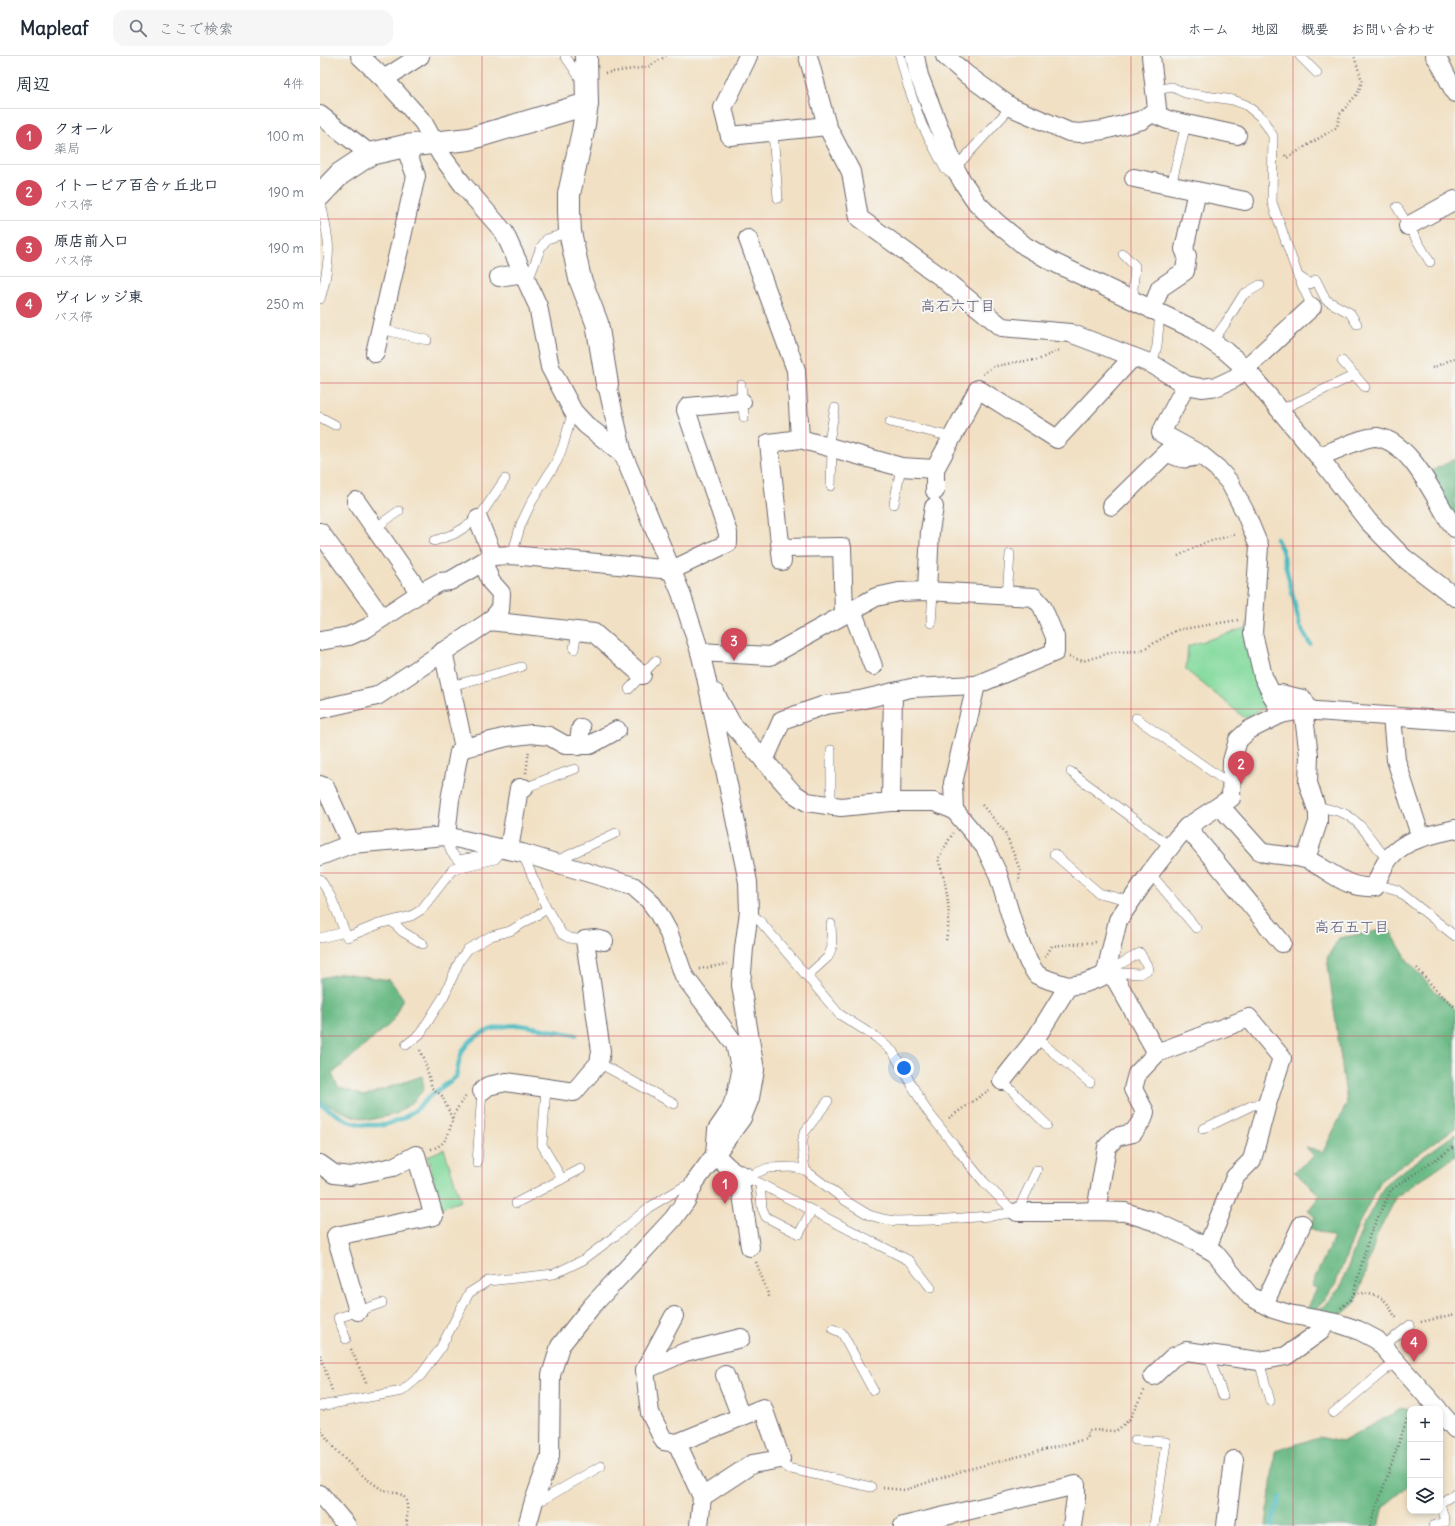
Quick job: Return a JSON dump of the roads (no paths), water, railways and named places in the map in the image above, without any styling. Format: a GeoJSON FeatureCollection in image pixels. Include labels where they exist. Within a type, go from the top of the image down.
{"type":"FeatureCollection","features":[{"type":"Feature","properties":{"kind":"street"},"geometry":{"type":"LineString","coordinates":[[360,56],[384,78],[423,122],[436,143],[441,155],[464,186],[504,232],[538,306],[544,343],[550,367],[573,410],[586,425],[623,454]]}},
{"type":"Feature","properties":{"kind":"street"},"geometry":{"type":"LineString","coordinates":[[384,78],[420,56]]}},
{"type":"Feature","properties":{"kind":"street"},"geometry":{"type":"LineString","coordinates":[[527,1526],[550,1456],[551,1375],[560,1346],[591,1307],[673,1219],[686,1202],[695,1182],[742,1118],[750,1098],[755,1070],[741,985],[749,912],[748,882],[706,677],[700,652],[672,570],[623,454],[607,384],[597,324],[580,279],[570,232],[568,211],[569,194],[583,131],[587,96],[586,56]]}},
{"type":"Feature","properties":{"kind":"street"},"geometry":{"type":"LineString","coordinates":[[748,56],[723,108],[730,136],[827,126]]}},
{"type":"Feature","properties":{"kind":"street"},"geometry":{"type":"LineString","coordinates":[[808,56],[827,126],[851,172],[859,218],[941,277],[1002,327],[1070,333],[1152,364],[1186,386],[1202,388],[1218,386],[1235,378],[1312,307]]}},
{"type":"Feature","properties":{"kind":"street"},"geometry":{"type":"LineString","coordinates":[[916,56],[919,76],[959,175],[977,203],[996,222],[1025,246],[1053,262],[1195,330],[1227,352],[1245,368],[1319,457],[1368,521],[1404,558],[1455,597]]}},
{"type":"Feature","properties":{"kind":"street"},"geometry":{"type":"LineString","coordinates":[[945,56],[967,75],[1011,107],[1068,132],[1080,133],[1104,130],[1142,120],[1157,108],[1149,57]]}},
{"type":"Feature","properties":{"kind":"street"},"geometry":{"type":"LineString","coordinates":[[1435,56],[1455,93]]}},
{"type":"Feature","properties":{"kind":"street"},"geometry":{"type":"LineString","coordinates":[[320,195],[340,174],[370,154],[405,146],[469,139],[587,96]]}},
{"type":"Feature","properties":{"kind":"street"},"geometry":{"type":"LineString","coordinates":[[1152,113],[1168,120],[1237,135]]}},
{"type":"Feature","properties":{"kind":"street"},"geometry":{"type":"LineString","coordinates":[[320,115],[370,154]]}},
{"type":"Feature","properties":{"kind":"street"},"geometry":{"type":"LineString","coordinates":[[375,353],[416,176],[405,146]]}},
{"type":"Feature","properties":{"kind":"street"},"geometry":{"type":"LineString","coordinates":[[1134,178],[1245,201]]}},
{"type":"Feature","properties":{"kind":"street"},"geometry":{"type":"LineString","coordinates":[[1156,311],[1160,288],[1185,271],[1188,256],[1184,249],[1197,191]]}},
{"type":"Feature","properties":{"kind":"street"},"geometry":{"type":"LineString","coordinates":[[1408,226],[1455,200]]}},
{"type":"Feature","properties":{"kind":"street"},"geometry":{"type":"LineString","coordinates":[[748,239],[796,370],[800,439]]}},
{"type":"Feature","properties":{"kind":"street"},"geometry":{"type":"LineString","coordinates":[[499,277],[526,278]]}},
{"type":"Feature","properties":{"kind":"street"},"geometry":{"type":"LineString","coordinates":[[930,591],[930,531],[935,499],[935,469],[978,390],[1057,439],[1133,357]]}},
{"type":"Feature","properties":{"kind":"street"},"geometry":{"type":"LineString","coordinates":[[1186,386],[1161,433],[1201,455],[1217,468],[1230,483],[1245,512],[1259,546],[1253,633],[1263,676],[1281,714]]}},
{"type":"Feature","properties":{"kind":"street"},"geometry":{"type":"LineString","coordinates":[[320,641],[349,636],[367,628],[420,593],[440,582],[450,581],[488,559],[512,555],[672,570],[728,543],[728,533],[686,410],[688,407],[742,401]]}},
{"type":"Feature","properties":{"kind":"street"},"geometry":{"type":"LineString","coordinates":[[1319,457],[1356,442],[1376,437],[1397,445],[1414,462],[1455,528]]}},
{"type":"Feature","properties":{"kind":"street"},"geometry":{"type":"LineString","coordinates":[[873,666],[848,612],[842,546],[781,554],[769,443],[800,439],[901,467],[935,469]]}},
{"type":"Feature","properties":{"kind":"street"},"geometry":{"type":"LineString","coordinates":[[1112,506],[1167,452],[1180,459],[1189,459],[1201,455]]}},
{"type":"Feature","properties":{"kind":"street"},"geometry":{"type":"LineString","coordinates":[[356,501],[420,593]]}},
{"type":"Feature","properties":{"kind":"street"},"geometry":{"type":"LineString","coordinates":[[320,709],[377,696],[490,621],[500,610],[501,593],[491,582],[488,559],[478,519]]}},
{"type":"Feature","properties":{"kind":"street"},"geometry":{"type":"LineString","coordinates":[[320,532],[382,618]]}},
{"type":"Feature","properties":{"kind":"street"},"geometry":{"type":"LineString","coordinates":[[700,652],[770,656],[876,597],[899,592],[930,591],[1034,597],[1042,606],[1055,637],[1055,652],[976,685],[911,688],[860,700],[825,705],[782,720],[764,761]]}},
{"type":"Feature","properties":{"kind":"street"},"geometry":{"type":"LineString","coordinates":[[490,621],[594,633],[642,675]]}},
{"type":"Feature","properties":{"kind":"street"},"geometry":{"type":"LineString","coordinates":[[443,651],[464,748]]}},
{"type":"Feature","properties":{"kind":"street"},"geometry":{"type":"LineString","coordinates":[[706,677],[732,724],[792,793],[807,802],[841,807],[891,802],[934,802],[957,815],[984,847],[998,874],[1016,933],[1029,963],[1037,975],[1068,986],[1082,984],[1101,976],[1106,972],[1118,920],[1150,872],[1187,828],[1231,798],[1232,761],[1238,740],[1249,730],[1281,714],[1306,710],[1455,721]]}},
{"type":"Feature","properties":{"kind":"street"},"geometry":{"type":"LineString","coordinates":[[957,815],[953,784],[976,685]]}},
{"type":"Feature","properties":{"kind":"street"},"geometry":{"type":"LineString","coordinates":[[891,802],[893,692]]}},
{"type":"Feature","properties":{"kind":"street"},"geometry":{"type":"LineString","coordinates":[[1271,694],[1281,694],[1302,699],[1306,710],[1309,755],[1308,783],[1318,813],[1318,822],[1306,859]]}},
{"type":"Feature","properties":{"kind":"street"},"geometry":{"type":"LineString","coordinates":[[1392,717],[1396,760],[1421,838]]}},
{"type":"Feature","properties":{"kind":"street"},"geometry":{"type":"LineString","coordinates":[[578,746],[581,728]]}},
{"type":"Feature","properties":{"kind":"street"},"geometry":{"type":"LineString","coordinates":[[448,844],[450,800],[459,752],[464,748],[507,737],[532,734],[549,736],[565,745],[590,745],[617,730]]}},
{"type":"Feature","properties":{"kind":"street"},"geometry":{"type":"LineString","coordinates":[[320,785],[325,787],[350,844]]}},
{"type":"Feature","properties":{"kind":"street"},"geometry":{"type":"LineString","coordinates":[[511,852],[519,788],[524,788]]}},
{"type":"Feature","properties":{"kind":"street"},"geometry":{"type":"LineString","coordinates":[[1220,806],[1260,851],[1306,859],[1351,885],[1362,887],[1375,887],[1388,860],[1394,852],[1402,846],[1421,838],[1455,828]]}},
{"type":"Feature","properties":{"kind":"street"},"geometry":{"type":"LineString","coordinates":[[1187,828],[1282,942]]}},
{"type":"Feature","properties":{"kind":"street"},"geometry":{"type":"LineString","coordinates":[[320,856],[350,844],[448,844],[511,852],[553,862],[633,886],[657,911],[668,931],[684,976],[735,1044],[741,1072],[732,1106],[717,1130],[715,1154],[728,1169],[748,1178],[750,1247]]}},
{"type":"Feature","properties":{"kind":"street"},"geometry":{"type":"LineString","coordinates":[[475,1092],[488,1086],[506,1082],[574,1092],[599,1063],[601,1051],[585,940],[595,939],[604,941]]}},
{"type":"Feature","properties":{"kind":"street"},"geometry":{"type":"LineString","coordinates":[[1106,972],[1116,980],[1157,1053]]}},
{"type":"Feature","properties":{"kind":"street"},"geometry":{"type":"LineString","coordinates":[[1002,1081],[1036,1038],[1068,986]]}},
{"type":"Feature","properties":{"kind":"street"},"geometry":{"type":"LineString","coordinates":[[1096,1211],[1104,1155],[1107,1147],[1116,1137],[1133,1133],[1143,1118],[1144,1112],[1133,1089],[1137,1074],[1157,1053],[1249,1018],[1282,1058],[1267,1104],[1252,1160],[1235,1177],[1207,1248]]}},
{"type":"Feature","properties":{"kind":"street"},"geometry":{"type":"LineString","coordinates":[[320,1164],[334,1174],[350,1176],[392,1167],[416,1155],[434,1216],[336,1236],[358,1311]]}},
{"type":"Feature","properties":{"kind":"street"},"geometry":{"type":"LineString","coordinates":[[1017,1212],[1125,1212],[1156,1222],[1186,1236],[1215,1253],[1250,1296],[1273,1309],[1337,1323],[1358,1330],[1377,1340],[1435,1406]]}},
{"type":"Feature","properties":{"kind":"street"},"geometry":{"type":"LineString","coordinates":[[1264,1304],[1302,1224]]}},
{"type":"Feature","properties":{"kind":"street"},"geometry":{"type":"LineString","coordinates":[[674,1316],[646,1370],[650,1412],[664,1441],[677,1443],[763,1408],[781,1459],[752,1464],[702,1497]]}},
{"type":"Feature","properties":{"kind":"street"},"geometry":{"type":"LineString","coordinates":[[1153,1376],[1173,1357],[1186,1351],[1259,1361],[1286,1356],[1321,1331],[1325,1321]]}},
{"type":"Feature","properties":{"kind":"street"},"geometry":{"type":"LineString","coordinates":[[646,1370],[685,1352],[741,1338]]}},
{"type":"Feature","properties":{"kind":"street"},"geometry":{"type":"LineString","coordinates":[[725,1375],[741,1417]]}},
{"type":"Feature","properties":{"kind":"street"},"geometry":{"type":"LineString","coordinates":[[1443,1415],[1455,1429]]}},
{"type":"Feature","properties":{"kind":"street"},"geometry":{"type":"LineString","coordinates":[[677,1443],[702,1497],[699,1526]]}},
{"type":"Feature","properties":{"kind":"street"},"geometry":{"type":"LineString","coordinates":[[1226,1526],[1234,1460]]}},
{"type":"Feature","properties":{"kind":"street"},"geometry":{"type":"LineString","coordinates":[[903,1526],[1076,1485],[1072,1526]]}},
{"type":"Feature","properties":{"kind":"street"},"geometry":{"type":"LineString","coordinates":[[320,1494],[347,1526]]}},
{"type":"Feature","properties":{"kind":"lane"},"geometry":{"type":"LineString","coordinates":[[565,56],[587,96]]}},
{"type":"Feature","properties":{"kind":"lane"},"geometry":{"type":"LineString","coordinates":[[900,56],[908,86],[922,125],[945,169],[959,175],[1011,107]]}},
{"type":"Feature","properties":{"kind":"lane"},"geometry":{"type":"LineString","coordinates":[[1300,56],[1317,73]]}},
{"type":"Feature","properties":{"kind":"lane"},"geometry":{"type":"LineString","coordinates":[[1155,90],[1172,87],[1185,93],[1233,100],[1246,105],[1262,118],[1273,136],[1272,202],[1298,276],[1312,307]]}},
{"type":"Feature","properties":{"kind":"lane"},"geometry":{"type":"LineString","coordinates":[[1170,186],[1186,124]]}},
{"type":"Feature","properties":{"kind":"lane"},"geometry":{"type":"LineString","coordinates":[[773,132],[778,198]]}},
{"type":"Feature","properties":{"kind":"lane"},"geometry":{"type":"LineString","coordinates":[[320,198],[328,242],[326,268],[320,299]]}},
{"type":"Feature","properties":{"kind":"lane"},"geometry":{"type":"LineString","coordinates":[[1397,207],[1430,262]]}},
{"type":"Feature","properties":{"kind":"lane"},"geometry":{"type":"LineString","coordinates":[[526,278],[541,247],[547,239],[570,232]]}},
{"type":"Feature","properties":{"kind":"lane"},"geometry":{"type":"LineString","coordinates":[[1123,254],[1135,266],[1133,289],[1135,301]]}},
{"type":"Feature","properties":{"kind":"lane"},"geometry":{"type":"LineString","coordinates":[[1298,276],[1310,284],[1316,280],[1326,300],[1350,313],[1357,324]]}},
{"type":"Feature","properties":{"kind":"lane"},"geometry":{"type":"LineString","coordinates":[[1212,342],[1225,324],[1242,295],[1260,285]]}},
{"type":"Feature","properties":{"kind":"lane"},"geometry":{"type":"LineString","coordinates":[[1152,364],[1157,346],[1156,311]]}},
{"type":"Feature","properties":{"kind":"lane"},"geometry":{"type":"LineString","coordinates":[[381,329],[427,340]]}},
{"type":"Feature","properties":{"kind":"lane"},"geometry":{"type":"LineString","coordinates":[[1342,361],[1365,387]]}},
{"type":"Feature","properties":{"kind":"lane"},"geometry":{"type":"LineString","coordinates":[[1280,410],[1355,375]]}},
{"type":"Feature","properties":{"kind":"lane"},"geometry":{"type":"LineString","coordinates":[[832,486],[830,448],[835,408]]}},
{"type":"Feature","properties":{"kind":"lane"},"geometry":{"type":"LineString","coordinates":[[512,555],[521,524],[532,500],[557,461],[563,446],[573,410]]}},
{"type":"Feature","properties":{"kind":"lane"},"geometry":{"type":"LineString","coordinates":[[320,417],[335,425]]}},
{"type":"Feature","properties":{"kind":"lane"},"geometry":{"type":"LineString","coordinates":[[890,422],[952,437]]}},
{"type":"Feature","properties":{"kind":"lane"},"geometry":{"type":"LineString","coordinates":[[894,504],[901,467]]}},
{"type":"Feature","properties":{"kind":"lane"},"geometry":{"type":"LineString","coordinates":[[434,541],[454,534],[478,519],[505,479]]}},
{"type":"Feature","properties":{"kind":"lane"},"geometry":{"type":"LineString","coordinates":[[375,528],[398,511]]}},
{"type":"Feature","properties":{"kind":"lane"},"geometry":{"type":"LineString","coordinates":[[1007,596],[1010,554]]}},
{"type":"Feature","properties":{"kind":"lane"},"geometry":{"type":"LineString","coordinates":[[930,591],[931,623]]}},
{"type":"Feature","properties":{"kind":"lane"},"geometry":{"type":"LineString","coordinates":[[574,649],[577,631]]}},
{"type":"Feature","properties":{"kind":"lane"},"geometry":{"type":"LineString","coordinates":[[629,689],[654,661]]}},
{"type":"Feature","properties":{"kind":"lane"},"geometry":{"type":"LineString","coordinates":[[451,686],[521,667]]}},
{"type":"Feature","properties":{"kind":"lane"},"geometry":{"type":"LineString","coordinates":[[1136,718],[1221,778],[1232,778]]}},
{"type":"Feature","properties":{"kind":"lane"},"geometry":{"type":"LineString","coordinates":[[831,750],[831,805]]}},
{"type":"Feature","properties":{"kind":"lane"},"geometry":{"type":"LineString","coordinates":[[524,788],[574,769]]}},
{"type":"Feature","properties":{"kind":"lane"},"geometry":{"type":"LineString","coordinates":[[1071,772],[1171,846]]}},
{"type":"Feature","properties":{"kind":"lane"},"geometry":{"type":"LineString","coordinates":[[1316,805],[1325,809],[1338,811],[1350,818],[1367,834],[1378,850],[1388,860]]}},
{"type":"Feature","properties":{"kind":"lane"},"geometry":{"type":"LineString","coordinates":[[553,862],[616,833]]}},
{"type":"Feature","properties":{"kind":"lane"},"geometry":{"type":"LineString","coordinates":[[448,844],[453,869]]}},
{"type":"Feature","properties":{"kind":"lane"},"geometry":{"type":"LineString","coordinates":[[320,879],[331,896],[347,937],[379,924],[393,922],[411,916],[421,910],[453,869],[495,859],[511,852],[562,934],[569,938],[585,940]]}},
{"type":"Feature","properties":{"kind":"lane"},"geometry":{"type":"LineString","coordinates":[[1054,854],[1099,893],[1130,901]]}},
{"type":"Feature","properties":{"kind":"lane"},"geometry":{"type":"LineString","coordinates":[[1150,872],[1196,928]]}},
{"type":"Feature","properties":{"kind":"lane"},"geometry":{"type":"LineString","coordinates":[[1375,887],[1387,887],[1397,890],[1454,935]]}},
{"type":"Feature","properties":{"kind":"lane"},"geometry":{"type":"LineString","coordinates":[[406,1045],[420,1034],[444,996],[460,960],[468,949],[491,936],[510,931],[547,909]]}},
{"type":"Feature","properties":{"kind":"lane"},"geometry":{"type":"LineString","coordinates":[[749,912],[759,920],[839,1014],[877,1038],[893,1052],[925,1108],[956,1149],[984,1182],[1008,1206],[1017,1212]]}},
{"type":"Feature","properties":{"kind":"lane"},"geometry":{"type":"LineString","coordinates":[[393,922],[403,932],[423,944]]}},
{"type":"Feature","properties":{"kind":"lane"},"geometry":{"type":"LineString","coordinates":[[806,976],[828,957],[832,947],[831,924]]}},
{"type":"Feature","properties":{"kind":"lane"},"geometry":{"type":"LineString","coordinates":[[320,938],[345,932]]}},
{"type":"Feature","properties":{"kind":"lane"},"geometry":{"type":"LineString","coordinates":[[1036,1038],[1090,1083]]}},
{"type":"Feature","properties":{"kind":"lane"},"geometry":{"type":"LineString","coordinates":[[599,1063],[674,1104]]}},
{"type":"Feature","properties":{"kind":"lane"},"geometry":{"type":"LineString","coordinates":[[1002,1081],[1047,1125]]}},
{"type":"Feature","properties":{"kind":"lane"},"geometry":{"type":"LineString","coordinates":[[546,1088],[542,1145],[562,1179]]}},
{"type":"Feature","properties":{"kind":"lane"},"geometry":{"type":"LineString","coordinates":[[475,1092],[477,1163]]}},
{"type":"Feature","properties":{"kind":"lane"},"geometry":{"type":"LineString","coordinates":[[805,1170],[802,1145],[804,1133],[828,1101]]}},
{"type":"Feature","properties":{"kind":"lane"},"geometry":{"type":"LineString","coordinates":[[1203,1128],[1253,1105],[1267,1104]]}},
{"type":"Feature","properties":{"kind":"lane"},"geometry":{"type":"LineString","coordinates":[[748,1178],[768,1168],[792,1166],[805,1170],[846,1201],[869,1215],[896,1221],[990,1216],[1017,1212]]}},
{"type":"Feature","properties":{"kind":"lane"},"geometry":{"type":"LineString","coordinates":[[516,1203],[581,1169]]}},
{"type":"Feature","properties":{"kind":"lane"},"geometry":{"type":"LineString","coordinates":[[1017,1212],[1037,1170]]}},
{"type":"Feature","properties":{"kind":"lane"},"geometry":{"type":"LineString","coordinates":[[748,1178],[766,1217],[799,1234],[811,1211]]}},
{"type":"Feature","properties":{"kind":"lane"},"geometry":{"type":"LineString","coordinates":[[748,1178],[910,1261],[931,1288]]}},
{"type":"Feature","properties":{"kind":"lane"},"geometry":{"type":"LineString","coordinates":[[320,1406],[402,1391],[422,1375],[440,1348],[469,1293],[488,1281],[554,1274],[582,1260],[615,1236],[648,1208],[683,1186],[695,1182]]}},
{"type":"Feature","properties":{"kind":"lane"},"geometry":{"type":"LineString","coordinates":[[346,1339],[338,1318],[382,1303]]}},
{"type":"Feature","properties":{"kind":"lane"},"geometry":{"type":"LineString","coordinates":[[1383,1346],[1410,1325]]}},
{"type":"Feature","properties":{"kind":"lane"},"geometry":{"type":"LineString","coordinates":[[833,1329],[842,1333],[872,1390]]}},
{"type":"Feature","properties":{"kind":"lane"},"geometry":{"type":"LineString","coordinates":[[1208,1353],[1223,1396]]}},
{"type":"Feature","properties":{"kind":"lane"},"geometry":{"type":"LineString","coordinates":[[1259,1361],[1270,1401]]}},
{"type":"Feature","properties":{"kind":"lane"},"geometry":{"type":"LineString","coordinates":[[1333,1413],[1396,1361]]}},
{"type":"Feature","properties":{"kind":"lane"},"geometry":{"type":"LineString","coordinates":[[1135,1440],[1166,1442],[1154,1526]]}},
{"type":"Feature","properties":{"kind":"lane"},"geometry":{"type":"LineString","coordinates":[[781,1459],[787,1468],[871,1487]]}},
{"type":"Feature","properties":{"kind":"lane"},"geometry":{"type":"LineString","coordinates":[[534,1501],[544,1499],[601,1466]]}},
{"type":"Feature","properties":{"kind":"lane"},"geometry":{"type":"LineString","coordinates":[[1433,1526],[1445,1522],[1440,1503],[1455,1494]]}},
{"type":"Feature","properties":{"kind":"waterway"},"geometry":{"type":"LineString","coordinates":[[1276,538],[1282,550],[1300,626],[1310,644]]}},
{"type":"Feature","properties":{"kind":"waterway"},"geometry":{"type":"LineString","coordinates":[[320,1104],[348,1121],[365,1125],[385,1125],[402,1119],[456,1077],[463,1050],[474,1038],[489,1030],[505,1026],[521,1025],[576,1035]]}},
{"type":"Feature","properties":{"kind":"waterway"},"geometry":{"type":"LineString","coordinates":[[1273,1526],[1280,1497]]}},
{"type":"Feature","properties":{"kind":"place","name":"原店前入口"},"geometry":{"type":"Point","coordinates":[734,661]}},
{"type":"Feature","properties":{"kind":"place","name":"イトーピア百合ヶ丘北口"},"geometry":{"type":"Point","coordinates":[1241,784]}},
{"type":"Feature","properties":{"kind":"place","name":"クオール"},"geometry":{"type":"Point","coordinates":[725,1204]}},
{"type":"Feature","properties":{"kind":"place","name":"ヴィレッジ東"},"geometry":{"type":"Point","coordinates":[1414,1362]}},
{"type":"Feature","properties":{"kind":"district","name":"高石六丁目"},"geometry":{"type":"Point","coordinates":[958,305]}},
{"type":"Feature","properties":{"kind":"district","name":"高石五丁目"},"geometry":{"type":"Point","coordinates":[1352,926]}}]}
